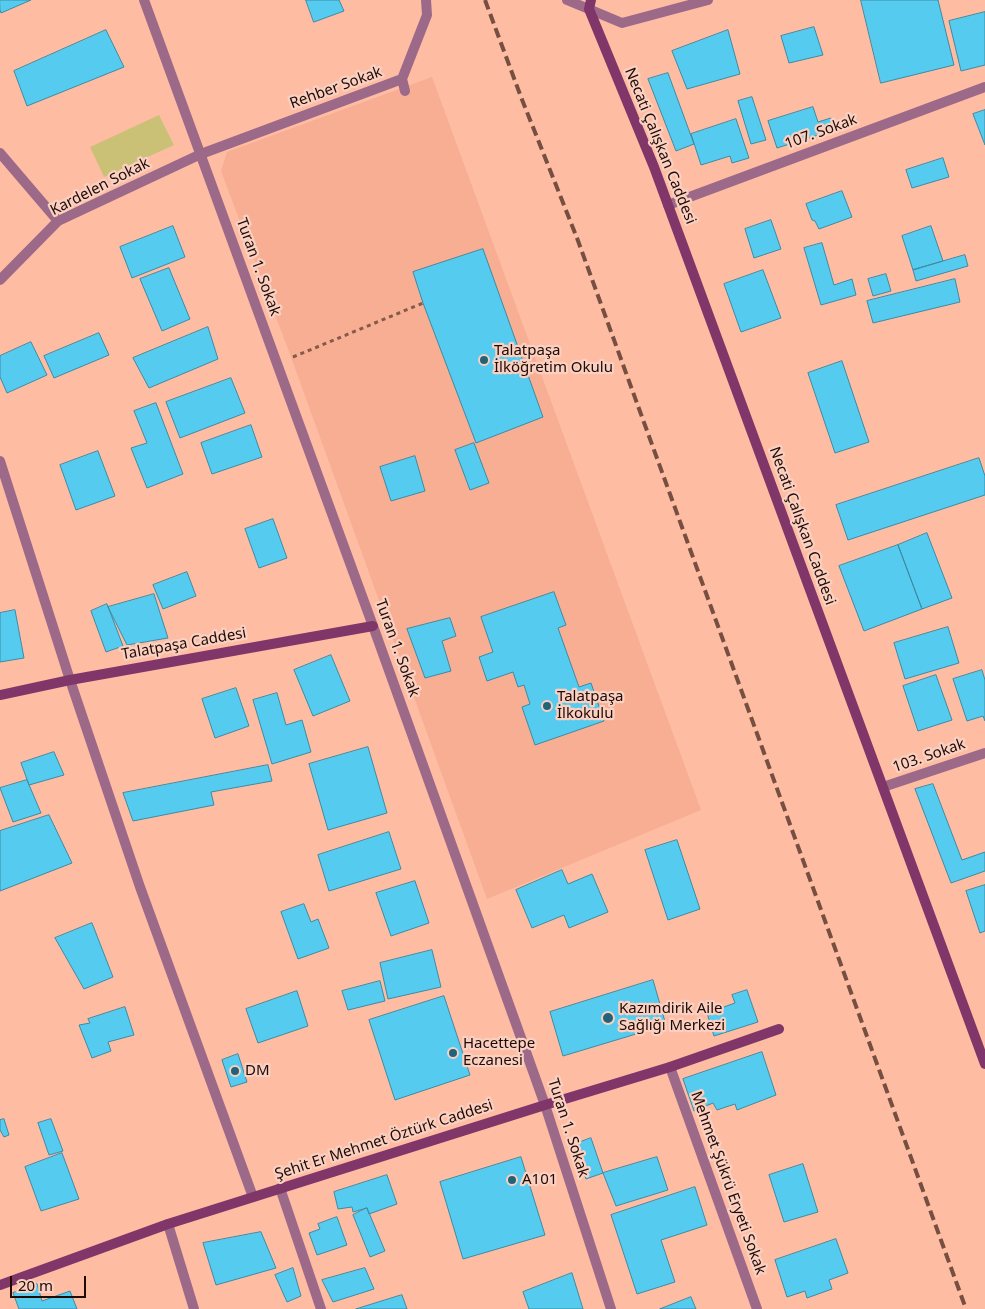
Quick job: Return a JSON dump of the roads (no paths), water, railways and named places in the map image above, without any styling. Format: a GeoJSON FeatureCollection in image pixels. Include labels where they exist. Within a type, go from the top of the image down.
{"type":"FeatureCollection","features":[{"type":"Feature","properties":{"kind":"street","name":"Turan 1. Sokak"},"geometry":{"type":"LineString","coordinates":[[144,0],[373,626],[545,1105],[611,1309]]}},
{"type":"Feature","properties":{"kind":"street","name":"Rehber Sokak"},"geometry":{"type":"LineString","coordinates":[[201,154],[402,79],[427,15],[426,0]]}},
{"type":"Feature","properties":{"kind":"street"},"geometry":{"type":"LineString","coordinates":[[567,0],[590,5],[622,23],[708,0]]}},
{"type":"Feature","properties":{"kind":"street","name":"Necati Çalışkan Caddesi"},"geometry":{"type":"LineString","coordinates":[[590,5],[654,167],[985,1064]]}},
{"type":"Feature","properties":{"kind":"street"},"geometry":{"type":"LineString","coordinates":[[402,79],[405,91]]}},
{"type":"Feature","properties":{"kind":"street","name":"107. Sokak"},"geometry":{"type":"LineString","coordinates":[[668,205],[985,87]]}},
{"type":"Feature","properties":{"kind":"street"},"geometry":{"type":"LineString","coordinates":[[0,153],[58,221]]}},
{"type":"Feature","properties":{"kind":"street","name":"Kardelen Sokak"},"geometry":{"type":"LineString","coordinates":[[0,280],[58,221],[201,154]]}},
{"type":"Feature","properties":{"kind":"street"},"geometry":{"type":"LineString","coordinates":[[0,461],[70,680],[140,887],[253,1197]]}},
{"type":"Feature","properties":{"kind":"street","name":"Talatpaşa Caddesi"},"geometry":{"type":"LineString","coordinates":[[0,695],[70,680],[373,626]]}},
{"type":"Feature","properties":{"kind":"street","name":"103. Sokak"},"geometry":{"type":"LineString","coordinates":[[883,787],[985,753]]}},
{"type":"Feature","properties":{"kind":"street","name":"Şehit Er Mehmet Öztürk Caddesi"},"geometry":{"type":"LineString","coordinates":[[0,1284],[168,1224],[670,1067],[779,1029]]}},
{"type":"Feature","properties":{"kind":"street","name":"Mehmet Şükrü Eryeti Sokak"},"geometry":{"type":"LineString","coordinates":[[670,1067],[757,1309]]}},
{"type":"Feature","properties":{"kind":"street"},"geometry":{"type":"LineString","coordinates":[[280,1188],[321,1309]]}},
{"type":"Feature","properties":{"kind":"street"},"geometry":{"type":"LineString","coordinates":[[168,1224],[194,1309]]}},
{"type":"Feature","properties":{"kind":"railway"},"geometry":{"type":"LineString","coordinates":[[485,0],[577,238],[966,1309]]}},
{"type":"Feature","properties":{"kind":"place","name":"Talatpaşa İlköğretim Okulu"},"geometry":{"type":"Point","coordinates":[484,360]}},
{"type":"Feature","properties":{"kind":"place","name":"Talatpaşa İlkokulu"},"geometry":{"type":"Point","coordinates":[547,706]}},
{"type":"Feature","properties":{"kind":"place","name":"Kazımdirik Aile Sağlığı Merkezi"},"geometry":{"type":"Point","coordinates":[608,1018]}},
{"type":"Feature","properties":{"kind":"place","name":"Hacettepe Eczanesi"},"geometry":{"type":"Point","coordinates":[453,1053]}},
{"type":"Feature","properties":{"kind":"place","name":"DM"},"geometry":{"type":"Point","coordinates":[235,1071]}},
{"type":"Feature","properties":{"kind":"place","name":"A101"},"geometry":{"type":"Point","coordinates":[512,1180]}}]}
